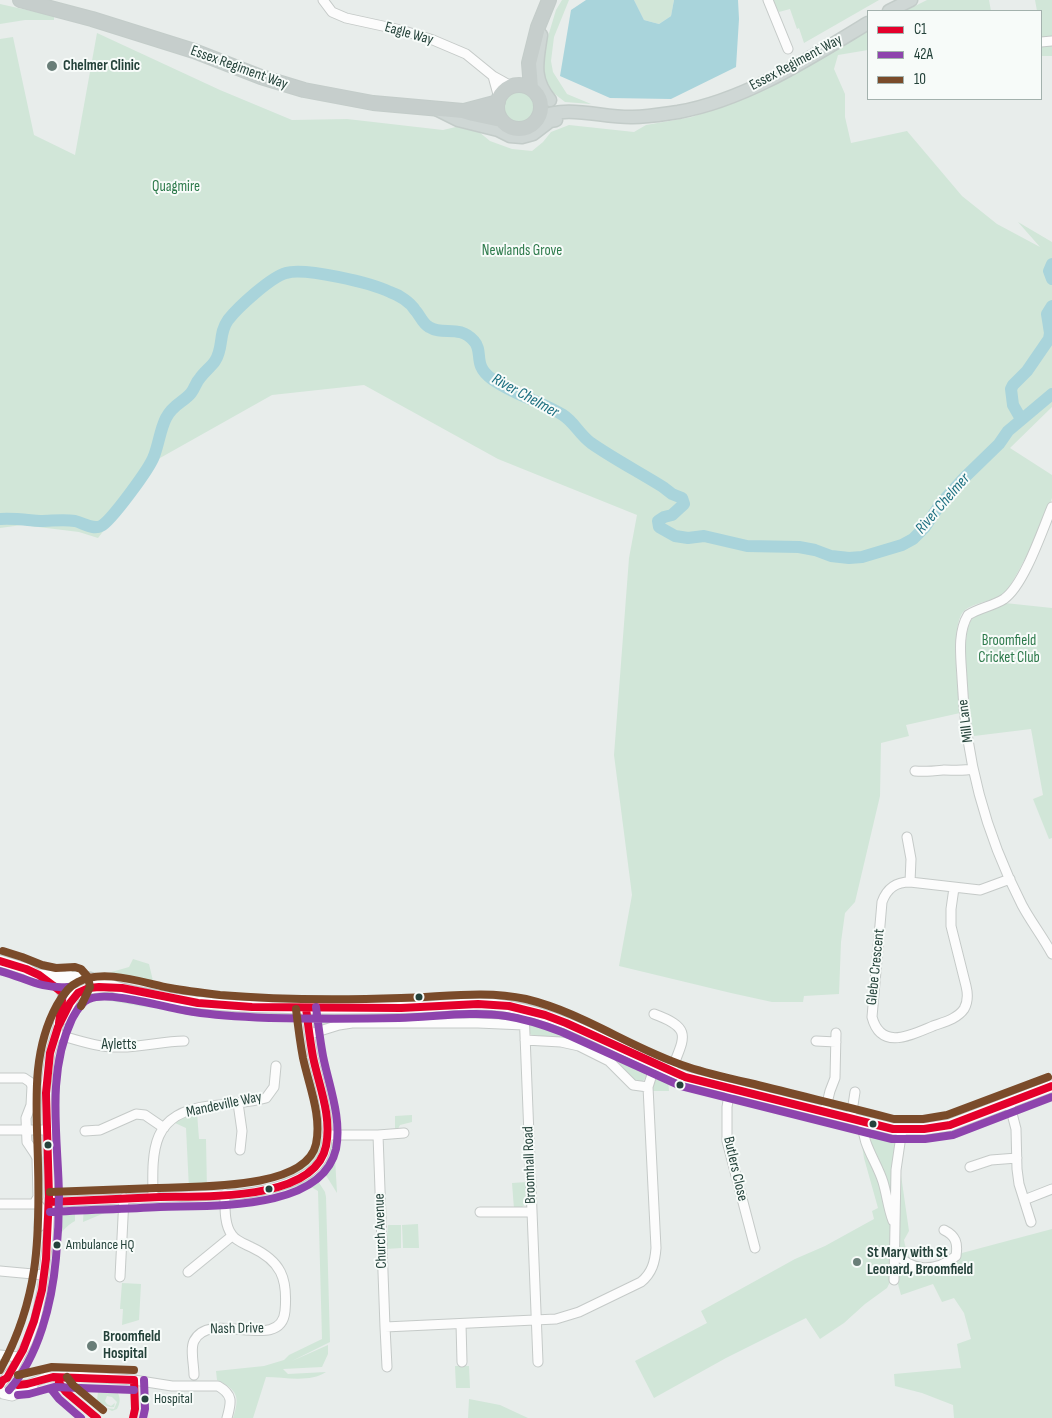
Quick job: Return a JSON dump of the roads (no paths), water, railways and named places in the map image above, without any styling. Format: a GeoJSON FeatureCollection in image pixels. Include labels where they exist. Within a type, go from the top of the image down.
{"type":"FeatureCollection","features":[{"type":"Feature","properties":{"kind":"highway","name":"Essex Regiment Way"},"geometry":{"type":"LineString","coordinates":[[20,0],[92,19],[194,51],[261,77],[304,90],[373,103],[463,111],[501,120]]}},
{"type":"Feature","properties":{"kind":"highway"},"geometry":{"type":"LineString","coordinates":[[529,64],[540,95],[542,107],[538,118],[532,126],[522,129],[511,128],[501,120],[498,111],[498,100],[502,93],[514,86],[529,64],[538,27],[550,0]]}},
{"type":"Feature","properties":{"kind":"highway"},"geometry":{"type":"LineString","coordinates":[[514,86],[540,95]]}},
{"type":"Feature","properties":{"kind":"highway","name":"Essex Regiment Way"},"geometry":{"type":"LineString","coordinates":[[463,111],[498,100]]}},
{"type":"Feature","properties":{"kind":"main road"},"geometry":{"type":"LineString","coordinates":[[540,95],[542,90],[538,81],[538,59],[542,30],[553,0]]}},
{"type":"Feature","properties":{"kind":"main road"},"geometry":{"type":"LineString","coordinates":[[891,10],[911,0]]}},
{"type":"Feature","properties":{"kind":"main road","name":"Essex Regiment Way"},"geometry":{"type":"LineString","coordinates":[[538,118],[547,114],[574,111],[633,117],[680,112],[740,92],[777,76],[867,25]]}},
{"type":"Feature","properties":{"kind":"main road","name":"Essex Regiment Way"},"geometry":{"type":"LineString","coordinates":[[540,95],[574,111]]}},
{"type":"Feature","properties":{"kind":"main road"},"geometry":{"type":"LineString","coordinates":[[438,110],[458,120],[498,130],[510,136],[522,137],[533,134],[550,121],[561,119],[603,121],[633,117]]}},
{"type":"Feature","properties":{"kind":"main road"},"geometry":{"type":"LineString","coordinates":[[0,961],[19,966],[39,976],[69,996],[90,988],[111,986]]}},
{"type":"Feature","properties":{"kind":"main road"},"geometry":{"type":"LineString","coordinates":[[39,976],[90,978],[111,986],[154,996],[230,1006],[397,1008],[496,1005],[524,1010],[572,1025],[655,1065],[700,1082],[863,1122],[902,1129],[941,1128],[1052,1086]]}},
{"type":"Feature","properties":{"kind":"main road"},"geometry":{"type":"LineString","coordinates":[[62,991],[61,982],[64,978],[73,977]]}},
{"type":"Feature","properties":{"kind":"main road"},"geometry":{"type":"LineString","coordinates":[[73,977],[80,984],[77,993]]}},
{"type":"Feature","properties":{"kind":"street","name":"Eagle Way"},"geometry":{"type":"LineString","coordinates":[[323,0],[332,12],[346,18],[401,30],[433,40],[466,54],[493,76],[514,86]]}},
{"type":"Feature","properties":{"kind":"street"},"geometry":{"type":"LineString","coordinates":[[768,0],[788,49]]}},
{"type":"Feature","properties":{"kind":"street"},"geometry":{"type":"LineString","coordinates":[[493,76],[498,100]]}},
{"type":"Feature","properties":{"kind":"street","name":"Mill Lane"},"geometry":{"type":"LineString","coordinates":[[1052,507],[1016,586],[1004,599],[968,615],[963,627],[961,666],[968,741],[973,769],[992,832],[1023,907],[1052,954]]}},
{"type":"Feature","properties":{"kind":"street"},"geometry":{"type":"LineString","coordinates":[[915,771],[959,771],[973,769]]}},
{"type":"Feature","properties":{"kind":"street"},"geometry":{"type":"LineString","coordinates":[[907,837],[911,859],[910,882],[980,890],[1010,879]]}},
{"type":"Feature","properties":{"kind":"street","name":"Glebe Crescent"},"geometry":{"type":"LineString","coordinates":[[910,882],[901,882],[895,885],[885,895],[882,902],[872,1016],[877,1028],[882,1033],[894,1038],[908,1036],[954,1018],[965,1006],[968,994],[950,918],[954,888]]}},
{"type":"Feature","properties":{"kind":"street"},"geometry":{"type":"LineString","coordinates":[[62,991],[57,1031],[50,1054],[46,1085],[50,1202],[44,1275],[36,1319],[28,1341],[7,1384],[76,1382],[87,1378],[134,1380],[172,1386],[218,1386],[225,1390],[231,1402],[227,1418]]}},
{"type":"Feature","properties":{"kind":"street"},"geometry":{"type":"LineString","coordinates":[[57,1031],[77,993]]}},
{"type":"Feature","properties":{"kind":"street"},"geometry":{"type":"LineString","coordinates":[[50,1202],[225,1194],[265,1190],[288,1183],[308,1172],[322,1158],[327,1135],[326,1116],[306,1008]]}},
{"type":"Feature","properties":{"kind":"street","name":"Broomhall Road"},"geometry":{"type":"LineString","coordinates":[[524,1010],[536,1321]]}},
{"type":"Feature","properties":{"kind":"street"},"geometry":{"type":"LineString","coordinates":[[654,1014],[674,1022],[678,1025],[683,1035],[683,1040],[671,1072]]}},
{"type":"Feature","properties":{"kind":"street"},"geometry":{"type":"LineString","coordinates":[[310,1034],[334,1026],[352,1023],[524,1025]]}},
{"type":"Feature","properties":{"kind":"street","name":"Ayletts"},"geometry":{"type":"LineString","coordinates":[[57,1031],[110,1047],[132,1047],[165,1041],[184,1041]]}},
{"type":"Feature","properties":{"kind":"street"},"geometry":{"type":"LineString","coordinates":[[816,1041],[836,1037],[835,1078],[825,1112]]}},
{"type":"Feature","properties":{"kind":"street"},"geometry":{"type":"LineString","coordinates":[[525,1040],[561,1042],[579,1046],[608,1060],[633,1085],[648,1087]]}},
{"type":"Feature","properties":{"kind":"street"},"geometry":{"type":"LineString","coordinates":[[385,1326],[556,1320],[579,1312],[646,1278],[654,1265],[656,1248],[648,1087],[655,1065]]}},
{"type":"Feature","properties":{"kind":"street","name":"Mandeville Way"},"geometry":{"type":"LineString","coordinates":[[153,1197],[154,1146],[164,1128],[173,1119],[189,1110],[266,1098],[271,1093],[276,1080],[276,1066]]}},
{"type":"Feature","properties":{"kind":"street"},"geometry":{"type":"LineString","coordinates":[[0,1078],[24,1078],[32,1086],[31,1105],[27,1114],[26,1131],[27,1142],[37,1158],[38,1197],[36,1202]]}},
{"type":"Feature","properties":{"kind":"street","name":"Butlers Close"},"geometry":{"type":"LineString","coordinates":[[730,1089],[727,1107],[727,1141],[755,1248]]}},
{"type":"Feature","properties":{"kind":"street"},"geometry":{"type":"LineString","coordinates":[[851,1118],[855,1092]]}},
{"type":"Feature","properties":{"kind":"street"},"geometry":{"type":"LineString","coordinates":[[1009,1102],[1016,1129],[1019,1184],[1031,1222]]}},
{"type":"Feature","properties":{"kind":"street"},"geometry":{"type":"LineString","coordinates":[[238,1103],[242,1130],[240,1150]]}},
{"type":"Feature","properties":{"kind":"street"},"geometry":{"type":"LineString","coordinates":[[85,1132],[100,1130],[136,1114],[145,1115],[164,1128]]}},
{"type":"Feature","properties":{"kind":"street"},"geometry":{"type":"LineString","coordinates":[[863,1122],[862,1133],[883,1182],[886,1200],[894,1224]]}},
{"type":"Feature","properties":{"kind":"street"},"geometry":{"type":"LineString","coordinates":[[883,1182],[888,1184],[890,1182],[902,1129]]}},
{"type":"Feature","properties":{"kind":"street"},"geometry":{"type":"LineString","coordinates":[[0,1130],[47,1130]]}},
{"type":"Feature","properties":{"kind":"street"},"geometry":{"type":"LineString","coordinates":[[327,1135],[404,1133]]}},
{"type":"Feature","properties":{"kind":"street","name":"Church Avenue"},"geometry":{"type":"LineString","coordinates":[[378,1135],[386,1367]]}},
{"type":"Feature","properties":{"kind":"street"},"geometry":{"type":"LineString","coordinates":[[970,1167],[991,1160],[1017,1158]]}},
{"type":"Feature","properties":{"kind":"street"},"geometry":{"type":"LineString","coordinates":[[894,1280],[896,1162]]}},
{"type":"Feature","properties":{"kind":"street"},"geometry":{"type":"LineString","coordinates":[[1024,1200],[1052,1189]]}},
{"type":"Feature","properties":{"kind":"street"},"geometry":{"type":"LineString","coordinates":[[188,1272],[232,1236],[227,1224],[225,1194]]}},
{"type":"Feature","properties":{"kind":"street"},"geometry":{"type":"LineString","coordinates":[[120,1277],[124,1198]]}},
{"type":"Feature","properties":{"kind":"street"},"geometry":{"type":"LineString","coordinates":[[0,1204],[31,1204],[36,1202]]}},
{"type":"Feature","properties":{"kind":"street"},"geometry":{"type":"LineString","coordinates":[[36,1202],[40,1207],[39,1227]]}},
{"type":"Feature","properties":{"kind":"street"},"geometry":{"type":"LineString","coordinates":[[480,1212],[531,1212]]}},
{"type":"Feature","properties":{"kind":"street"},"geometry":{"type":"LineString","coordinates":[[894,1250],[900,1259],[921,1268],[931,1268],[945,1264],[956,1256],[957,1248],[956,1239],[944,1230]]}},
{"type":"Feature","properties":{"kind":"street","name":"Nash Drive"},"geometry":{"type":"LineString","coordinates":[[194,1375],[193,1344],[195,1339],[205,1329],[216,1327],[244,1331],[269,1330],[278,1325],[284,1315],[284,1286],[279,1269],[267,1255],[232,1236]]}},
{"type":"Feature","properties":{"kind":"street"},"geometry":{"type":"LineString","coordinates":[[0,1271],[44,1275]]}},
{"type":"Feature","properties":{"kind":"street"},"geometry":{"type":"LineString","coordinates":[[536,1321],[538,1362]]}},
{"type":"Feature","properties":{"kind":"street"},"geometry":{"type":"LineString","coordinates":[[461,1324],[462,1362]]}},
{"type":"Feature","properties":{"kind":"street"},"geometry":{"type":"LineString","coordinates":[[0,1355],[19,1357]]}},
{"type":"Feature","properties":{"kind":"water"},"geometry":{"type":"Polygon","coordinates":[[[586,0],[634,0],[644,20],[659,24],[671,16],[674,0],[738,0],[739,19],[736,67],[671,99],[610,98],[560,76],[571,10],[586,0]]]}},
{"type":"Feature","properties":{"kind":"waterway","name":"River Chelmer"},"geometry":{"type":"LineString","coordinates":[[1052,264],[1049,271],[1052,279]]}},
{"type":"Feature","properties":{"kind":"waterway","name":"River Chelmer"},"geometry":{"type":"LineString","coordinates":[[0,519],[71,520],[95,527],[101,526],[106,522],[130,494],[151,462],[169,413],[191,393],[215,361],[218,356],[223,330],[228,320],[264,286],[286,273],[307,272],[322,274],[354,280],[381,288],[407,302],[429,327],[440,331],[457,331],[468,336],[477,345],[482,369],[492,379],[500,385],[563,415],[591,443],[672,494],[682,498],[684,504],[672,515],[658,521],[659,527],[675,536],[688,538],[704,536],[747,546],[799,547],[831,556],[849,558],[862,557],[902,545],[913,539],[925,527],[941,503],[999,444],[1008,431],[1052,394]]}},
{"type":"Feature","properties":{"kind":"waterway","name":"River Chelmer"},"geometry":{"type":"LineString","coordinates":[[1021,419],[1013,405],[1011,389],[1027,371],[1049,339],[1047,314],[1052,306]]}},
{"type":"Feature","properties":{"kind":"place","name":"Chelmer Clinic"},"geometry":{"type":"Point","coordinates":[52,66]}},
{"type":"Feature","properties":{"kind":"place","name":"Ambulance HQ"},"geometry":{"type":"Point","coordinates":[57,1245]}},
{"type":"Feature","properties":{"kind":"place","name":"St Mary with St Leonard, Broomfield"},"geometry":{"type":"Point","coordinates":[857,1262]}},
{"type":"Feature","properties":{"kind":"place","name":"Broomfield Hospital"},"geometry":{"type":"Point","coordinates":[92,1346]}},
{"type":"Feature","properties":{"kind":"place","name":"Hospital"},"geometry":{"type":"Point","coordinates":[145,1399]}},
{"type":"Feature","properties":{"kind":"park label","name":"Quagmire"},"geometry":{"type":"Point","coordinates":[176,187]}},
{"type":"Feature","properties":{"kind":"park label","name":"Newlands Grove"},"geometry":{"type":"Point","coordinates":[522,251]}},
{"type":"Feature","properties":{"kind":"park label","name":"Broomfield Cricket Club"},"geometry":{"type":"Point","coordinates":[1009,650]}}]}
